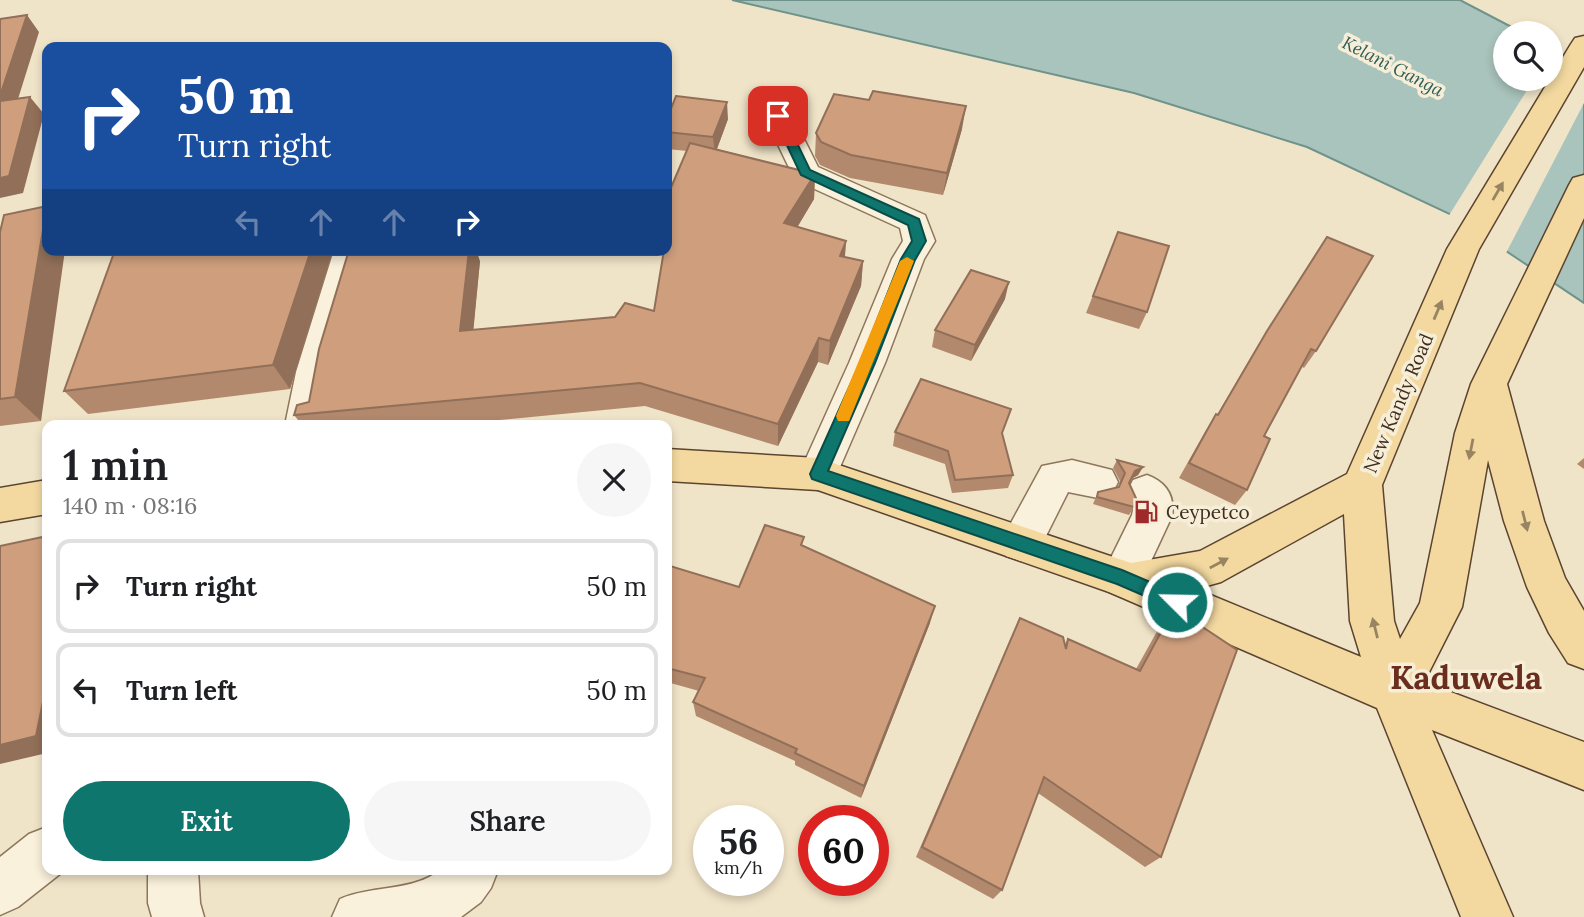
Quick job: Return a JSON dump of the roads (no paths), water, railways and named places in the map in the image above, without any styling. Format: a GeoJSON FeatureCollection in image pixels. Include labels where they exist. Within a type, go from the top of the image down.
{"type":"FeatureCollection","features":[{"type":"Feature","properties":{"kind":"main road","name":"New Kandy Road"},"geometry":{"type":"LineString","coordinates":[[1487,917],[1454,844],[1394,693],[1372,621],[1363,485],[1463,249],[1584,44]]}},
{"type":"Feature","properties":{"kind":"main road"},"geometry":{"type":"LineString","coordinates":[[1394,693],[1441,607],[1474,433],[1489,384],[1584,184]]}},
{"type":"Feature","properties":{"kind":"main road"},"geometry":{"type":"LineString","coordinates":[[1489,384],[1532,552],[1564,621],[1584,648]]}},
{"type":"Feature","properties":{"kind":"main road"},"geometry":{"type":"LineString","coordinates":[[672,465],[818,474],[1125,580],[1394,693],[1584,766]]}},
{"type":"Feature","properties":{"kind":"main road"},"geometry":{"type":"LineString","coordinates":[[1125,580],[1206,569],[1363,485]]}},
{"type":"Feature","properties":{"kind":"main road"},"geometry":{"type":"LineString","coordinates":[[0,505],[42,499]]}},
{"type":"Feature","properties":{"kind":"street"},"geometry":{"type":"LineString","coordinates":[[769,97],[806,173],[914,222],[919,241],[908,259],[867,363],[818,474]]}},
{"type":"Feature","properties":{"kind":"street"},"geometry":{"type":"LineString","coordinates":[[305,420],[317,360],[348,256]]}},
{"type":"Feature","properties":{"kind":"street"},"geometry":{"type":"LineString","coordinates":[[1021,542],[1056,477],[1072,476],[1098,482]]}},
{"type":"Feature","properties":{"kind":"street"},"geometry":{"type":"LineString","coordinates":[[1125,580],[1153,516],[1154,503],[1147,492]]}},
{"type":"Feature","properties":{"kind":"street"},"geometry":{"type":"LineString","coordinates":[[0,889],[42,856]]}},
{"type":"Feature","properties":{"kind":"street"},"geometry":{"type":"LineString","coordinates":[[173,875],[174,904],[178,917]]}},
{"type":"Feature","properties":{"kind":"street"},"geometry":{"type":"LineString","coordinates":[[358,917],[431,906],[465,883],[470,875]]}},
{"type":"Feature","properties":{"kind":"water","name":"Kelani Ganga"},"geometry":{"type":"Polygon","coordinates":[[[732,0],[1460,0],[1500,21],[1493,21],[1493,91],[1563,91],[1563,54],[1584,65],[1584,303],[1452,215],[1307,147],[1134,93],[732,0]]]}},
{"type":"Feature","properties":{"kind":"place","name":"Ceypetco"},"geometry":{"type":"Point","coordinates":[1146,512]}},
{"type":"Feature","properties":{"kind":"district","name":"Kaduwela"},"geometry":{"type":"Point","coordinates":[1466,677]}}]}
